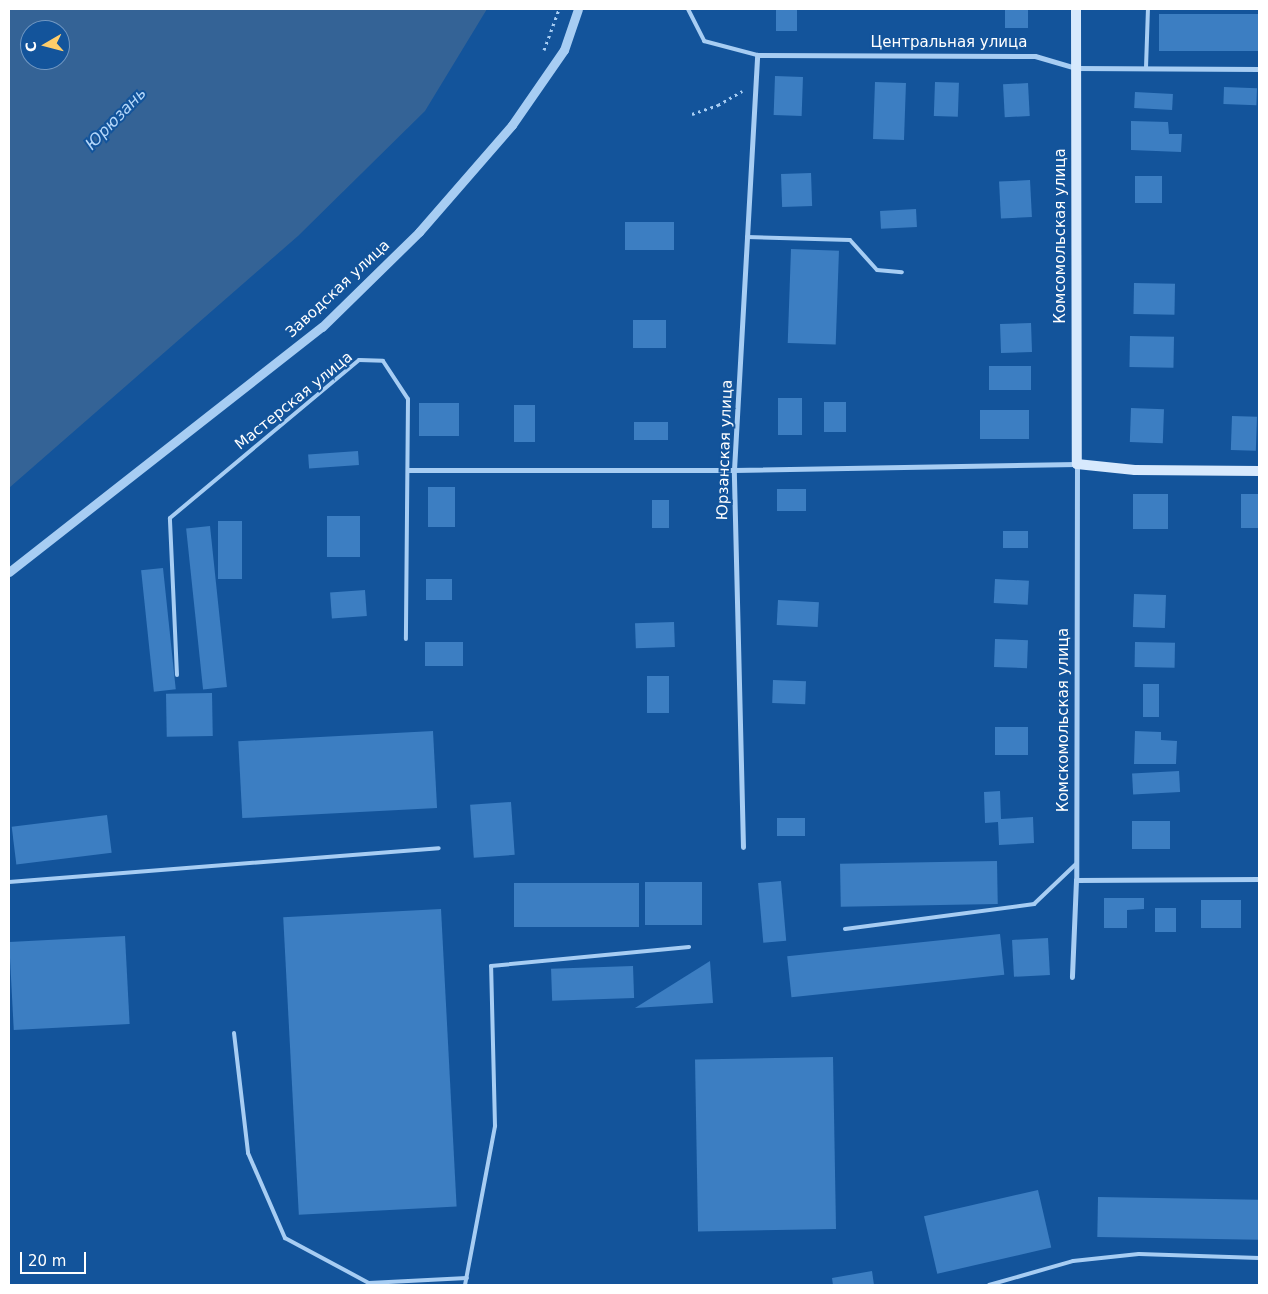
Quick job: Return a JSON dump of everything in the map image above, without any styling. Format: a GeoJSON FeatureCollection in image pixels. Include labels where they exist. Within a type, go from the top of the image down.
{"type":"FeatureCollection","features":[{"type":"Feature","properties":{"kind":"main road","name":"Комсомольская улица"},"geometry":{"type":"LineString","coordinates":[[1076,9],[1077,464]]}},
{"type":"Feature","properties":{"kind":"main road"},"geometry":{"type":"LineString","coordinates":[[1077,464],[1135,470],[1259,471]]}},
{"type":"Feature","properties":{"kind":"street","name":"Заводская улица"},"geometry":{"type":"LineString","coordinates":[[9,572],[322,327],[419,232],[512,125],[564,50],[578,9]]}},
{"type":"Feature","properties":{"kind":"street","name":"Центральная улица"},"geometry":{"type":"LineString","coordinates":[[758,54],[1035,56],[1076,68],[1259,69]]}},
{"type":"Feature","properties":{"kind":"street","name":"Юрзанская улица"},"geometry":{"type":"LineString","coordinates":[[743,847],[734,470],[758,54]]}},
{"type":"Feature","properties":{"kind":"street"},"geometry":{"type":"LineString","coordinates":[[409,470],[734,470],[1077,464]]}},
{"type":"Feature","properties":{"kind":"street","name":"Комскомольская улица"},"geometry":{"type":"LineString","coordinates":[[1072,977],[1076,880],[1077,464]]}},
{"type":"Feature","properties":{"kind":"street"},"geometry":{"type":"LineString","coordinates":[[1076,880],[1259,879]]}},
{"type":"Feature","properties":{"kind":"lane"},"geometry":{"type":"LineString","coordinates":[[688,9],[704,41],[758,54]]}},
{"type":"Feature","properties":{"kind":"lane"},"geometry":{"type":"LineString","coordinates":[[1146,68],[1148,9]]}},
{"type":"Feature","properties":{"kind":"lane"},"geometry":{"type":"LineString","coordinates":[[747,237],[850,240],[877,270],[902,272]]}},
{"type":"Feature","properties":{"kind":"lane","name":"Мастерская улица"},"geometry":{"type":"LineString","coordinates":[[177,675],[170,518],[359,360],[383,361],[408,399],[409,470],[406,639]]}},
{"type":"Feature","properties":{"kind":"lane"},"geometry":{"type":"LineString","coordinates":[[9,882],[439,848]]}},
{"type":"Feature","properties":{"kind":"lane"},"geometry":{"type":"LineString","coordinates":[[845,929],[1034,904],[1076,864]]}},
{"type":"Feature","properties":{"kind":"lane"},"geometry":{"type":"LineString","coordinates":[[465,1285],[495,1126],[491,966],[689,947]]}},
{"type":"Feature","properties":{"kind":"lane"},"geometry":{"type":"LineString","coordinates":[[234,1033],[248,1153],[285,1238],[369,1283],[467,1278]]}},
{"type":"Feature","properties":{"kind":"lane"},"geometry":{"type":"LineString","coordinates":[[989,1285],[1073,1261],[1138,1254],[1259,1258]]}},
{"type":"Feature","properties":{"kind":"path"},"geometry":{"type":"LineString","coordinates":[[542,52],[559,9]]}},
{"type":"Feature","properties":{"kind":"path"},"geometry":{"type":"LineString","coordinates":[[692,114],[729,99],[756,79]]}},
{"type":"Feature","properties":{"kind":"water","name":"Юрюзань"},"geometry":{"type":"Polygon","coordinates":[[[9,9],[487,9],[425,111],[298,236],[9,488],[9,9]]]}},
{"type":"Feature","properties":{"kind":"building"},"geometry":{"type":"Polygon","coordinates":[[[776,9],[797,9],[797,31],[776,31],[776,9]]]}},
{"type":"Feature","properties":{"kind":"building"},"geometry":{"type":"Polygon","coordinates":[[[1005,9],[1028,9],[1028,28],[1005,28],[1005,9]]]}},
{"type":"Feature","properties":{"kind":"building"},"geometry":{"type":"Polygon","coordinates":[[[1159,14],[1259,14],[1259,51],[1159,51],[1159,14]]]}},
{"type":"Feature","properties":{"kind":"building"},"geometry":{"type":"Polygon","coordinates":[[[775,76],[803,77],[802,116],[774,115],[775,76]]]}},
{"type":"Feature","properties":{"kind":"building"},"geometry":{"type":"Polygon","coordinates":[[[875,82],[906,83],[904,140],[873,139],[875,82]]]}},
{"type":"Feature","properties":{"kind":"building"},"geometry":{"type":"Polygon","coordinates":[[[935,82],[959,83],[958,117],[934,116],[935,82]]]}},
{"type":"Feature","properties":{"kind":"building"},"geometry":{"type":"Polygon","coordinates":[[[1028,83],[1030,116],[1005,117],[1003,84],[1028,83]]]}},
{"type":"Feature","properties":{"kind":"building"},"geometry":{"type":"Polygon","coordinates":[[[1224,87],[1257,88],[1256,105],[1223,104],[1224,87]]]}},
{"type":"Feature","properties":{"kind":"building"},"geometry":{"type":"Polygon","coordinates":[[[1135,92],[1173,94],[1172,110],[1134,108],[1135,92]]]}},
{"type":"Feature","properties":{"kind":"building"},"geometry":{"type":"Polygon","coordinates":[[[1131,121],[1168,122],[1169,134],[1182,134],[1181,152],[1131,150],[1131,121]]]}},
{"type":"Feature","properties":{"kind":"building"},"geometry":{"type":"Polygon","coordinates":[[[811,173],[812,206],[782,207],[781,174],[811,173]]]}},
{"type":"Feature","properties":{"kind":"building"},"geometry":{"type":"Polygon","coordinates":[[[1135,176],[1162,176],[1162,203],[1135,203],[1135,176]]]}},
{"type":"Feature","properties":{"kind":"building"},"geometry":{"type":"Polygon","coordinates":[[[1030,180],[1032,217],[1001,219],[999,182],[1030,180]]]}},
{"type":"Feature","properties":{"kind":"building"},"geometry":{"type":"Polygon","coordinates":[[[916,209],[917,227],[881,229],[880,211],[916,209]]]}},
{"type":"Feature","properties":{"kind":"building"},"geometry":{"type":"Polygon","coordinates":[[[625,222],[674,222],[674,250],[625,250],[625,222]]]}},
{"type":"Feature","properties":{"kind":"building"},"geometry":{"type":"Polygon","coordinates":[[[791,249],[839,251],[836,345],[788,343],[791,249]]]}},
{"type":"Feature","properties":{"kind":"building"},"geometry":{"type":"Polygon","coordinates":[[[1134,283],[1175,284],[1174,315],[1133,314],[1134,283]]]}},
{"type":"Feature","properties":{"kind":"building"},"geometry":{"type":"Polygon","coordinates":[[[633,320],[666,320],[666,348],[633,348],[633,320]]]}},
{"type":"Feature","properties":{"kind":"building"},"geometry":{"type":"Polygon","coordinates":[[[1031,323],[1032,352],[1001,353],[1000,324],[1031,323]]]}},
{"type":"Feature","properties":{"kind":"building"},"geometry":{"type":"Polygon","coordinates":[[[1130,336],[1174,337],[1173,368],[1129,367],[1130,336]]]}},
{"type":"Feature","properties":{"kind":"building"},"geometry":{"type":"Polygon","coordinates":[[[989,366],[1031,366],[1031,390],[989,390],[989,366]]]}},
{"type":"Feature","properties":{"kind":"building"},"geometry":{"type":"Polygon","coordinates":[[[778,398],[802,398],[802,435],[778,435],[778,398]]]}},
{"type":"Feature","properties":{"kind":"building"},"geometry":{"type":"Polygon","coordinates":[[[824,402],[846,402],[846,432],[824,432],[824,402]]]}},
{"type":"Feature","properties":{"kind":"building"},"geometry":{"type":"Polygon","coordinates":[[[419,403],[459,403],[459,436],[419,436],[419,403]]]}},
{"type":"Feature","properties":{"kind":"building"},"geometry":{"type":"Polygon","coordinates":[[[514,405],[535,405],[535,442],[514,442],[514,405]]]}},
{"type":"Feature","properties":{"kind":"building"},"geometry":{"type":"Polygon","coordinates":[[[1131,408],[1164,409],[1163,443],[1130,442],[1131,408]]]}},
{"type":"Feature","properties":{"kind":"building"},"geometry":{"type":"Polygon","coordinates":[[[980,410],[1029,410],[1029,439],[980,439],[980,410]]]}},
{"type":"Feature","properties":{"kind":"building"},"geometry":{"type":"Polygon","coordinates":[[[1232,416],[1257,417],[1256,451],[1231,450],[1232,416]]]}},
{"type":"Feature","properties":{"kind":"building"},"geometry":{"type":"Polygon","coordinates":[[[634,422],[668,422],[668,440],[634,440],[634,422]]]}},
{"type":"Feature","properties":{"kind":"building"},"geometry":{"type":"Polygon","coordinates":[[[358,451],[359,465],[309,468],[308,454],[358,451]]]}},
{"type":"Feature","properties":{"kind":"building"},"geometry":{"type":"Polygon","coordinates":[[[428,487],[455,487],[455,527],[428,527],[428,487]]]}},
{"type":"Feature","properties":{"kind":"building"},"geometry":{"type":"Polygon","coordinates":[[[777,489],[806,489],[806,511],[777,511],[777,489]]]}},
{"type":"Feature","properties":{"kind":"building"},"geometry":{"type":"Polygon","coordinates":[[[1133,494],[1168,494],[1168,529],[1133,529],[1133,494]]]}},
{"type":"Feature","properties":{"kind":"building"},"geometry":{"type":"Polygon","coordinates":[[[1241,494],[1259,494],[1259,528],[1241,528],[1241,494]]]}},
{"type":"Feature","properties":{"kind":"building"},"geometry":{"type":"Polygon","coordinates":[[[652,500],[669,500],[669,528],[652,528],[652,500]]]}},
{"type":"Feature","properties":{"kind":"building"},"geometry":{"type":"Polygon","coordinates":[[[327,516],[360,516],[360,557],[327,557],[327,516]]]}},
{"type":"Feature","properties":{"kind":"building"},"geometry":{"type":"Polygon","coordinates":[[[218,521],[242,521],[242,579],[218,579],[218,521]]]}},
{"type":"Feature","properties":{"kind":"building"},"geometry":{"type":"Polygon","coordinates":[[[210,526],[227,687],[203,690],[186,529],[210,526]]]}},
{"type":"Feature","properties":{"kind":"building"},"geometry":{"type":"Polygon","coordinates":[[[1003,531],[1028,531],[1028,548],[1003,548],[1003,531]]]}},
{"type":"Feature","properties":{"kind":"building"},"geometry":{"type":"Polygon","coordinates":[[[163,568],[176,689],[154,692],[141,570],[163,568]]]}},
{"type":"Feature","properties":{"kind":"building"},"geometry":{"type":"Polygon","coordinates":[[[426,579],[452,579],[452,600],[426,600],[426,579]]]}},
{"type":"Feature","properties":{"kind":"building"},"geometry":{"type":"Polygon","coordinates":[[[995,579],[1029,581],[1028,605],[994,603],[995,579]]]}},
{"type":"Feature","properties":{"kind":"building"},"geometry":{"type":"Polygon","coordinates":[[[365,590],[367,616],[332,618],[330,592],[365,590]]]}},
{"type":"Feature","properties":{"kind":"building"},"geometry":{"type":"Polygon","coordinates":[[[1134,594],[1166,595],[1165,628],[1133,627],[1134,594]]]}},
{"type":"Feature","properties":{"kind":"building"},"geometry":{"type":"Polygon","coordinates":[[[778,600],[819,602],[818,627],[777,625],[778,600]]]}},
{"type":"Feature","properties":{"kind":"building"},"geometry":{"type":"Polygon","coordinates":[[[674,622],[675,647],[636,648],[635,623],[674,622]]]}},
{"type":"Feature","properties":{"kind":"building"},"geometry":{"type":"Polygon","coordinates":[[[995,639],[1028,640],[1027,668],[994,667],[995,639]]]}},
{"type":"Feature","properties":{"kind":"building"},"geometry":{"type":"Polygon","coordinates":[[[425,642],[463,642],[463,666],[425,666],[425,642]]]}},
{"type":"Feature","properties":{"kind":"building"},"geometry":{"type":"Polygon","coordinates":[[[1135,642],[1175,643],[1175,668],[1135,667],[1135,642]]]}},
{"type":"Feature","properties":{"kind":"building"},"geometry":{"type":"Polygon","coordinates":[[[647,676],[669,676],[669,713],[647,713],[647,676]]]}},
{"type":"Feature","properties":{"kind":"building"},"geometry":{"type":"Polygon","coordinates":[[[773,680],[806,681],[805,704],[772,703],[773,680]]]}},
{"type":"Feature","properties":{"kind":"building"},"geometry":{"type":"Polygon","coordinates":[[[1143,684],[1159,684],[1159,717],[1143,717],[1143,684]]]}},
{"type":"Feature","properties":{"kind":"building"},"geometry":{"type":"Polygon","coordinates":[[[212,693],[213,736],[167,737],[166,694],[212,693]]]}},
{"type":"Feature","properties":{"kind":"building"},"geometry":{"type":"Polygon","coordinates":[[[995,727],[1028,727],[1028,755],[995,755],[995,727]]]}},
{"type":"Feature","properties":{"kind":"building"},"geometry":{"type":"Polygon","coordinates":[[[433,731],[437,808],[242,818],[238,741],[433,731]]]}},
{"type":"Feature","properties":{"kind":"building"},"geometry":{"type":"Polygon","coordinates":[[[1135,731],[1161,732],[1161,740],[1177,741],[1176,764],[1134,764],[1135,731]]]}},
{"type":"Feature","properties":{"kind":"building"},"geometry":{"type":"Polygon","coordinates":[[[1179,771],[1180,792],[1133,794],[1132,773],[1179,771]]]}},
{"type":"Feature","properties":{"kind":"building"},"geometry":{"type":"Polygon","coordinates":[[[1000,791],[1001,819],[1033,817],[1034,843],[999,845],[998,822],[985,823],[984,792],[1000,791]]]}},
{"type":"Feature","properties":{"kind":"building"},"geometry":{"type":"Polygon","coordinates":[[[511,802],[515,855],[474,858],[470,805],[511,802]]]}},
{"type":"Feature","properties":{"kind":"building"},"geometry":{"type":"Polygon","coordinates":[[[107,815],[112,853],[16,864],[12,827],[107,815]]]}},
{"type":"Feature","properties":{"kind":"building"},"geometry":{"type":"Polygon","coordinates":[[[777,818],[805,818],[805,836],[777,836],[777,818]]]}},
{"type":"Feature","properties":{"kind":"building"},"geometry":{"type":"Polygon","coordinates":[[[1132,821],[1170,821],[1170,849],[1132,849],[1132,821]]]}},
{"type":"Feature","properties":{"kind":"building"},"geometry":{"type":"Polygon","coordinates":[[[997,861],[998,904],[841,907],[840,864],[997,861]]]}},
{"type":"Feature","properties":{"kind":"building"},"geometry":{"type":"Polygon","coordinates":[[[781,881],[786,941],[763,943],[758,883],[781,881]]]}},
{"type":"Feature","properties":{"kind":"building"},"geometry":{"type":"Polygon","coordinates":[[[645,882],[702,882],[702,925],[645,925],[645,882]]]}},
{"type":"Feature","properties":{"kind":"building"},"geometry":{"type":"Polygon","coordinates":[[[514,883],[639,883],[639,927],[514,927],[514,883]]]}},
{"type":"Feature","properties":{"kind":"building"},"geometry":{"type":"Polygon","coordinates":[[[1104,898],[1144,898],[1144,909],[1127,910],[1127,928],[1104,928],[1104,898]]]}},
{"type":"Feature","properties":{"kind":"building"},"geometry":{"type":"Polygon","coordinates":[[[1201,900],[1241,900],[1241,928],[1201,928],[1201,900]]]}},
{"type":"Feature","properties":{"kind":"building"},"geometry":{"type":"Polygon","coordinates":[[[1155,908],[1176,908],[1176,932],[1155,932],[1155,908]]]}},
{"type":"Feature","properties":{"kind":"building"},"geometry":{"type":"Polygon","coordinates":[[[441,909],[457,1207],[299,1215],[283,917],[441,909]]]}},
{"type":"Feature","properties":{"kind":"building"},"geometry":{"type":"Polygon","coordinates":[[[1000,934],[1004,975],[791,997],[787,956],[1000,934]]]}},
{"type":"Feature","properties":{"kind":"building"},"geometry":{"type":"Polygon","coordinates":[[[125,936],[130,1024],[14,1030],[9,942],[125,936]]]}},
{"type":"Feature","properties":{"kind":"building"},"geometry":{"type":"Polygon","coordinates":[[[1048,938],[1050,975],[1014,977],[1012,940],[1048,938]]]}},
{"type":"Feature","properties":{"kind":"building"},"geometry":{"type":"Polygon","coordinates":[[[710,961],[713,1003],[635,1008],[710,961]]]}},
{"type":"Feature","properties":{"kind":"building"},"geometry":{"type":"Polygon","coordinates":[[[633,966],[634,998],[552,1001],[551,969],[633,966]]]}},
{"type":"Feature","properties":{"kind":"building"},"geometry":{"type":"Polygon","coordinates":[[[833,1057],[836,1229],[698,1231],[695,1059],[833,1057]]]}},
{"type":"Feature","properties":{"kind":"building"},"geometry":{"type":"Polygon","coordinates":[[[1038,1190],[1051,1247],[937,1274],[924,1216],[1038,1190]]]}},
{"type":"Feature","properties":{"kind":"building"},"geometry":{"type":"Polygon","coordinates":[[[1098,1197],[1259,1200],[1258,1240],[1097,1237],[1098,1197]]]}},
{"type":"Feature","properties":{"kind":"building"},"geometry":{"type":"Polygon","coordinates":[[[872,1271],[874,1285],[833,1285],[832,1278],[872,1271]]]}}]}
